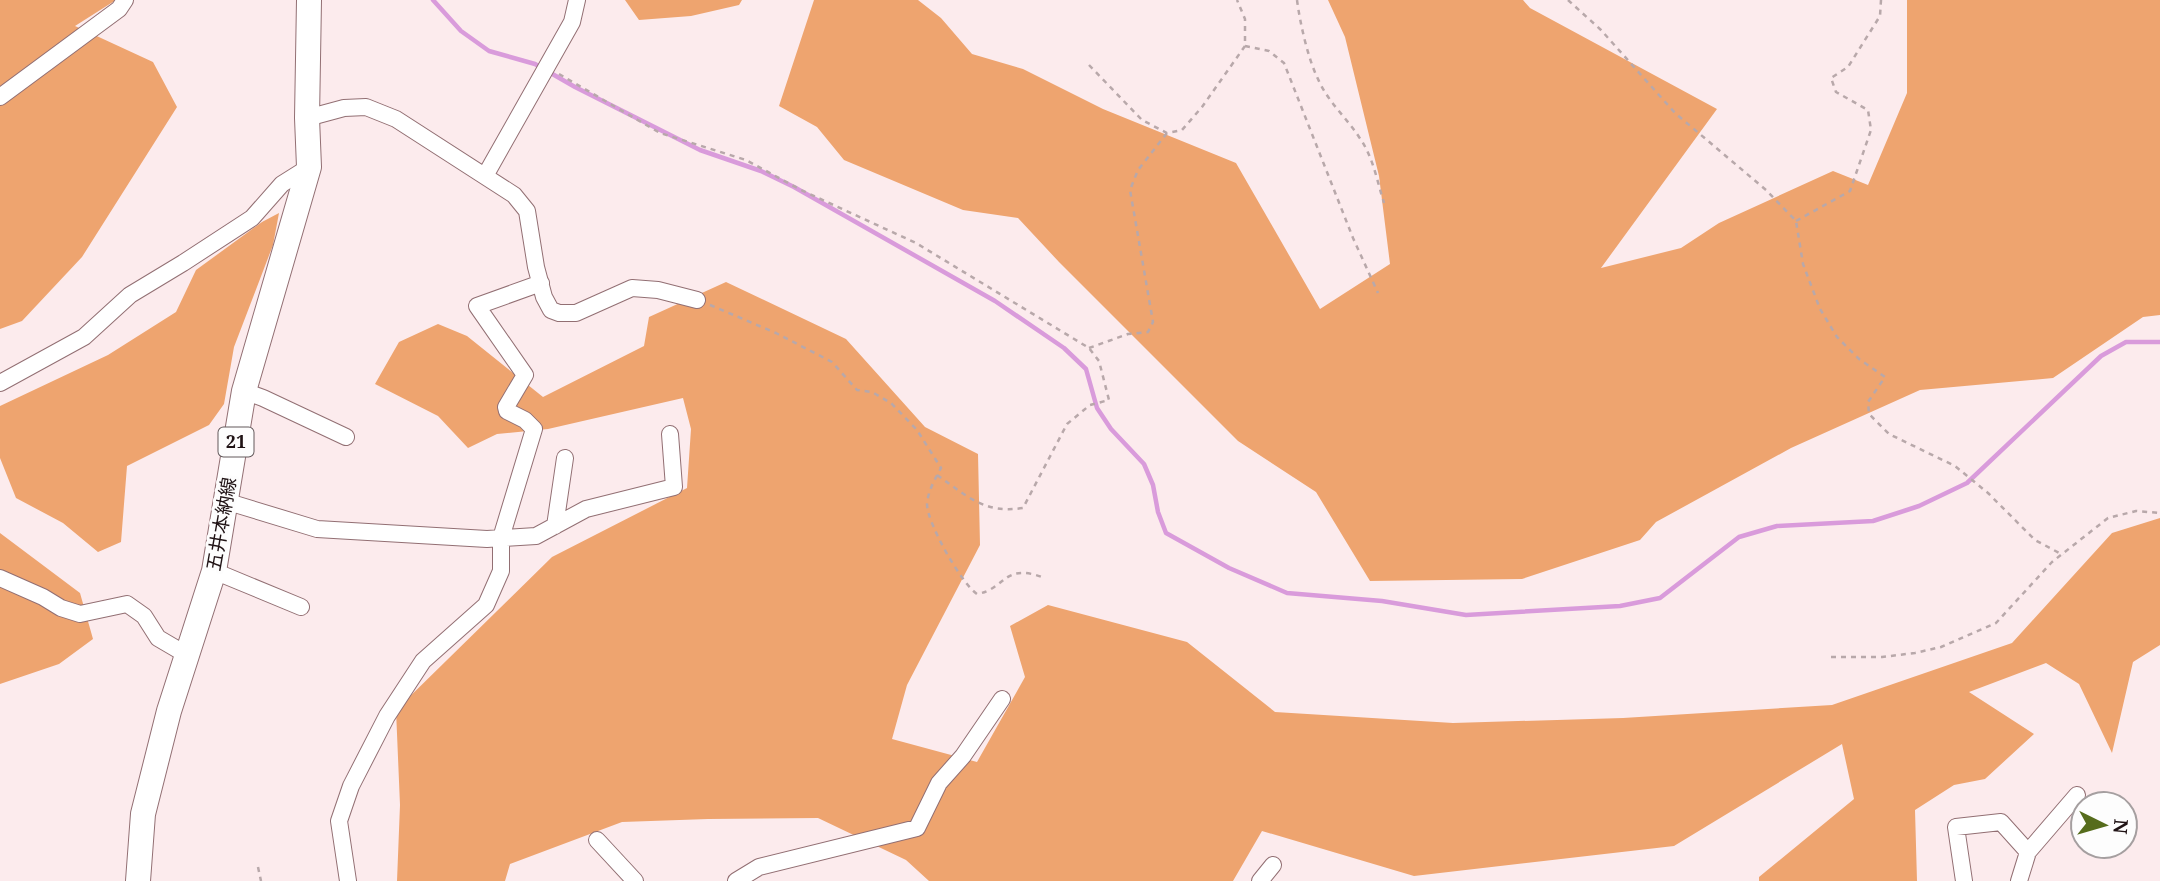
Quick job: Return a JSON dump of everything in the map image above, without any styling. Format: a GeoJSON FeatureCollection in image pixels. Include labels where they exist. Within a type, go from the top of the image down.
{"type":"FeatureCollection","features":[{"type":"Feature","properties":{"kind":"main road","name":"五井本納線"},"geometry":{"type":"LineString","coordinates":[[138,881],[143,814],[169,711],[214,571],[244,391],[309,167],[309,0]]}},
{"type":"Feature","properties":{"kind":"street"},"geometry":{"type":"LineString","coordinates":[[0,97],[119,9],[125,0]]}},
{"type":"Feature","properties":{"kind":"street"},"geometry":{"type":"LineString","coordinates":[[485,176],[572,22],[577,0]]}},
{"type":"Feature","properties":{"kind":"street"},"geometry":{"type":"LineString","coordinates":[[307,118],[344,108],[366,107],[396,119],[514,195],[527,211],[544,298],[551,310],[576,313],[632,288],[657,290],[697,300]]}},
{"type":"Feature","properties":{"kind":"street"},"geometry":{"type":"LineString","coordinates":[[0,383],[84,337],[130,295],[252,218],[282,184],[309,167]]}},
{"type":"Feature","properties":{"kind":"street"},"geometry":{"type":"LineString","coordinates":[[348,881],[339,821],[351,786],[387,716],[423,661],[486,605],[501,571],[501,538],[534,429],[525,420],[507,411],[506,407],[526,375],[477,306],[541,284]]}},
{"type":"Feature","properties":{"kind":"street"},"geometry":{"type":"LineString","coordinates":[[244,391],[346,437]]}},
{"type":"Feature","properties":{"kind":"street"},"geometry":{"type":"LineString","coordinates":[[225,501],[317,529],[487,539],[536,536],[586,509],[674,486],[670,433]]}},
{"type":"Feature","properties":{"kind":"street"},"geometry":{"type":"LineString","coordinates":[[555,526],[565,458]]}},
{"type":"Feature","properties":{"kind":"street"},"geometry":{"type":"LineString","coordinates":[[214,571],[301,607]]}},
{"type":"Feature","properties":{"kind":"street"},"geometry":{"type":"LineString","coordinates":[[0,578],[61,608],[80,614],[127,604],[144,616],[158,638],[187,655]]}},
{"type":"Feature","properties":{"kind":"street"},"geometry":{"type":"LineString","coordinates":[[736,881],[759,867],[917,828],[939,783],[963,756],[1002,699]]}},
{"type":"Feature","properties":{"kind":"street"},"geometry":{"type":"LineString","coordinates":[[2016,880],[2028,852],[2069,804]]}},
{"type":"Feature","properties":{"kind":"street"},"geometry":{"type":"LineString","coordinates":[[1964,881],[1956,827],[2001,822],[2028,852]]}},
{"type":"Feature","properties":{"kind":"street"},"geometry":{"type":"LineString","coordinates":[[597,840],[635,881]]}},
{"type":"Feature","properties":{"kind":"street"},"geometry":{"type":"LineString","coordinates":[[1260,881],[1273,864]]}},
{"type":"Feature","properties":{"kind":"path"},"geometry":{"type":"LineString","coordinates":[[1089,65],[1142,120],[1167,133],[1182,130],[1202,107],[1245,46],[1245,19],[1237,0]]}},
{"type":"Feature","properties":{"kind":"path"},"geometry":{"type":"LineString","coordinates":[[1297,0],[1299,17],[1317,78],[1333,106],[1360,137],[1372,161],[1384,203]]}},
{"type":"Feature","properties":{"kind":"path"},"geometry":{"type":"LineString","coordinates":[[1567,0],[1601,30],[1675,113],[1766,190],[1796,221],[1803,264],[1820,309],[1837,337],[1859,359],[1885,377],[1868,402],[1869,414],[1889,434],[1955,466],[1988,493],[2035,540],[2063,555]]}},
{"type":"Feature","properties":{"kind":"path"},"geometry":{"type":"LineString","coordinates":[[1796,221],[1850,191],[1871,130],[1868,110],[1836,92],[1831,78],[1848,67],[1880,16],[1881,0]]}},
{"type":"Feature","properties":{"kind":"path"},"geometry":{"type":"LineString","coordinates":[[1245,46],[1269,51],[1284,63],[1353,238],[1378,293]]}},
{"type":"Feature","properties":{"kind":"path"},"geometry":{"type":"LineString","coordinates":[[550,60],[553,70],[660,133],[746,160],[801,190],[916,243],[1088,348],[1099,360],[1110,400],[1090,405],[1067,424],[1023,508],[1003,511],[984,506],[937,475]]}},
{"type":"Feature","properties":{"kind":"path"},"geometry":{"type":"LineString","coordinates":[[1088,348],[1128,334],[1148,332],[1153,322],[1130,190],[1138,170],[1167,133]]}},
{"type":"Feature","properties":{"kind":"path"},"geometry":{"type":"LineString","coordinates":[[697,300],[776,333],[832,362],[857,390],[872,392],[891,403],[916,429],[942,468],[929,493],[928,514],[958,575],[969,589],[977,594],[986,592],[1012,574],[1024,573],[1042,578]]}},
{"type":"Feature","properties":{"kind":"path"},"geometry":{"type":"LineString","coordinates":[[1831,657],[1882,657],[1915,653],[1941,647],[1985,628],[1996,623],[2052,562],[2108,517],[2136,511],[2160,513]]}},
{"type":"Feature","properties":{"kind":"path"},"geometry":{"type":"LineString","coordinates":[[258,867],[261,881]]}},
{"type":"Feature","properties":{"kind":"shaded area"},"geometry":{"type":"Polygon","coordinates":[[[0,0],[116,0],[75,26],[153,62],[177,107],[82,257],[22,321],[0,329],[0,0]]]}},
{"type":"Feature","properties":{"kind":"shaded area"},"geometry":{"type":"Polygon","coordinates":[[[625,0],[742,0],[739,5],[691,16],[639,20],[625,0]]]}},
{"type":"Feature","properties":{"kind":"shaded area"},"geometry":{"type":"Polygon","coordinates":[[[814,0],[918,0],[941,18],[972,54],[1023,69],[1103,109],[1236,163],[1320,309],[1390,264],[1379,176],[1345,37],[1328,0],[1523,0],[1530,8],[1717,109],[1601,268],[1681,248],[1719,223],[1833,171],[1868,185],[1907,93],[1907,0],[2160,0],[2160,315],[2143,317],[2053,378],[1920,390],[1791,448],[1656,522],[1640,540],[1522,579],[1370,581],[1316,492],[1238,441],[1018,218],[963,210],[844,160],[817,127],[779,106],[814,0]]]}},
{"type":"Feature","properties":{"kind":"shaded area"},"geometry":{"type":"Polygon","coordinates":[[[279,213],[273,245],[234,347],[224,404],[209,425],[127,466],[121,542],[98,552],[63,523],[16,498],[0,458],[0,406],[108,355],[176,312],[196,270],[262,222],[279,213]]]}},
{"type":"Feature","properties":{"kind":"shaded area"},"geometry":{"type":"Polygon","coordinates":[[[726,282],[846,339],[925,427],[978,454],[980,545],[907,685],[892,739],[977,762],[1025,677],[1010,626],[1048,605],[1187,642],[1275,712],[1453,723],[1623,718],[1832,705],[2012,643],[2112,533],[2160,518],[2160,645],[2133,662],[2112,753],[2079,684],[2046,663],[1969,692],[2034,734],[1985,779],[1954,785],[1915,810],[1917,881],[1759,881],[1759,877],[1854,799],[1842,744],[1674,846],[1414,876],[1262,831],[1233,881],[929,881],[906,860],[818,818],[622,822],[510,864],[505,881],[397,881],[400,805],[396,710],[552,557],[687,488],[691,429],[683,398],[548,429],[497,434],[468,448],[438,416],[375,384],[399,342],[438,324],[467,336],[543,397],[644,346],[649,317],[726,282]]]}},
{"type":"Feature","properties":{"kind":"shaded area"},"geometry":{"type":"Polygon","coordinates":[[[0,533],[80,593],[93,639],[59,664],[0,684],[0,533]]]}},
{"type":"Feature","properties":{"kind":"waterway"},"geometry":{"type":"LineString","coordinates":[[433,0],[461,31],[489,51],[535,64],[700,150],[761,171],[794,187],[995,301],[1064,348],[1086,369],[1097,408],[1111,429],[1144,464],[1153,485],[1158,512],[1166,533],[1229,568],[1287,593],[1382,601],[1466,615],[1620,606],[1660,598],[1739,537],[1777,526],[1873,521],[1919,506],[1967,483],[2101,356],[2126,342],[2160,342]]}}]}
